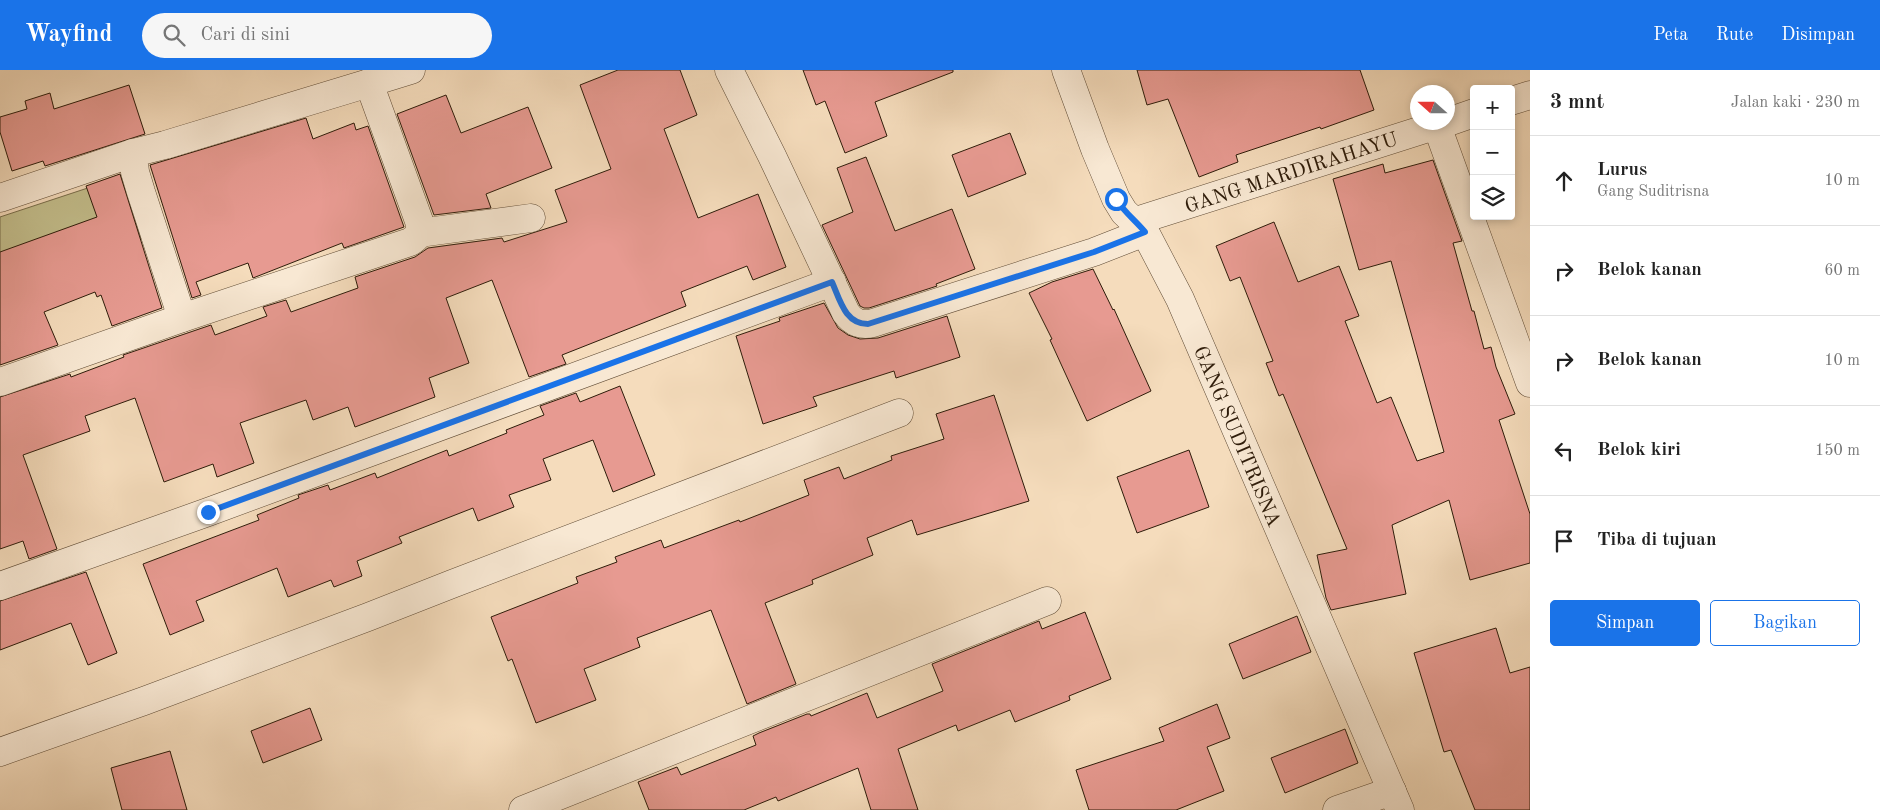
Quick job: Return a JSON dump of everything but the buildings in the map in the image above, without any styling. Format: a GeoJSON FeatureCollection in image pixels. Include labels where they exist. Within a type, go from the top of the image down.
{"type":"FeatureCollection","features":[{"type":"Feature","properties":{"kind":"street"},"geometry":{"type":"LineString","coordinates":[[0,198],[134,153],[411,70]]}},
{"type":"Feature","properties":{"kind":"street"},"geometry":{"type":"LineString","coordinates":[[0,586],[208,512],[832,282],[729,70]]}},
{"type":"Feature","properties":{"kind":"street","name":"GANG SUDITRISNA"},"geometry":{"type":"LineString","coordinates":[[1066,70],[1095,149],[1116,199],[1124,212],[1140,226],[1180,300],[1396,800]]}},
{"type":"Feature","properties":{"kind":"street"},"geometry":{"type":"LineString","coordinates":[[0,382],[416,239],[419,233],[419,221],[369,83]]}},
{"type":"Feature","properties":{"kind":"street"},"geometry":{"type":"LineString","coordinates":[[1515,100],[1530,95]]}},
{"type":"Feature","properties":{"kind":"street","name":"GANG MARDIRAHAYU"},"geometry":{"type":"LineString","coordinates":[[1455,120],[1470,115]]}},
{"type":"Feature","properties":{"kind":"street","name":"GANG MARDIRAHAYU"},"geometry":{"type":"LineString","coordinates":[[832,282],[851,320],[858,324],[868,324],[1094,252],[1140,226],[1423,130]]}},
{"type":"Feature","properties":{"kind":"street"},"geometry":{"type":"LineString","coordinates":[[1446,130],[1530,383]]}},
{"type":"Feature","properties":{"kind":"street"},"geometry":{"type":"LineString","coordinates":[[134,153],[141,192],[182,318]]}},
{"type":"Feature","properties":{"kind":"street"},"geometry":{"type":"LineString","coordinates":[[419,233],[531,218]]}},
{"type":"Feature","properties":{"kind":"street"},"geometry":{"type":"LineString","coordinates":[[0,752],[144,701],[358,621],[900,413]]}},
{"type":"Feature","properties":{"kind":"street"},"geometry":{"type":"LineString","coordinates":[[523,810],[1047,601]]}},
{"type":"Feature","properties":{"kind":"street"},"geometry":{"type":"LineString","coordinates":[[1337,810],[1396,800]]}},
{"type":"Feature","properties":{"kind":"shaded area"},"geometry":{"type":"Polygon","coordinates":[[[121,177],[141,238],[0,288],[0,217],[121,177]]]}},
{"type":"Feature","properties":{"kind":"route"},"geometry":{"type":"LineString","coordinates":[[208,512],[832,282],[846,314],[851,320],[858,324],[868,324],[1094,252],[1125,238],[1145,232],[1136,221],[1124,212],[1116,199]]}}]}
